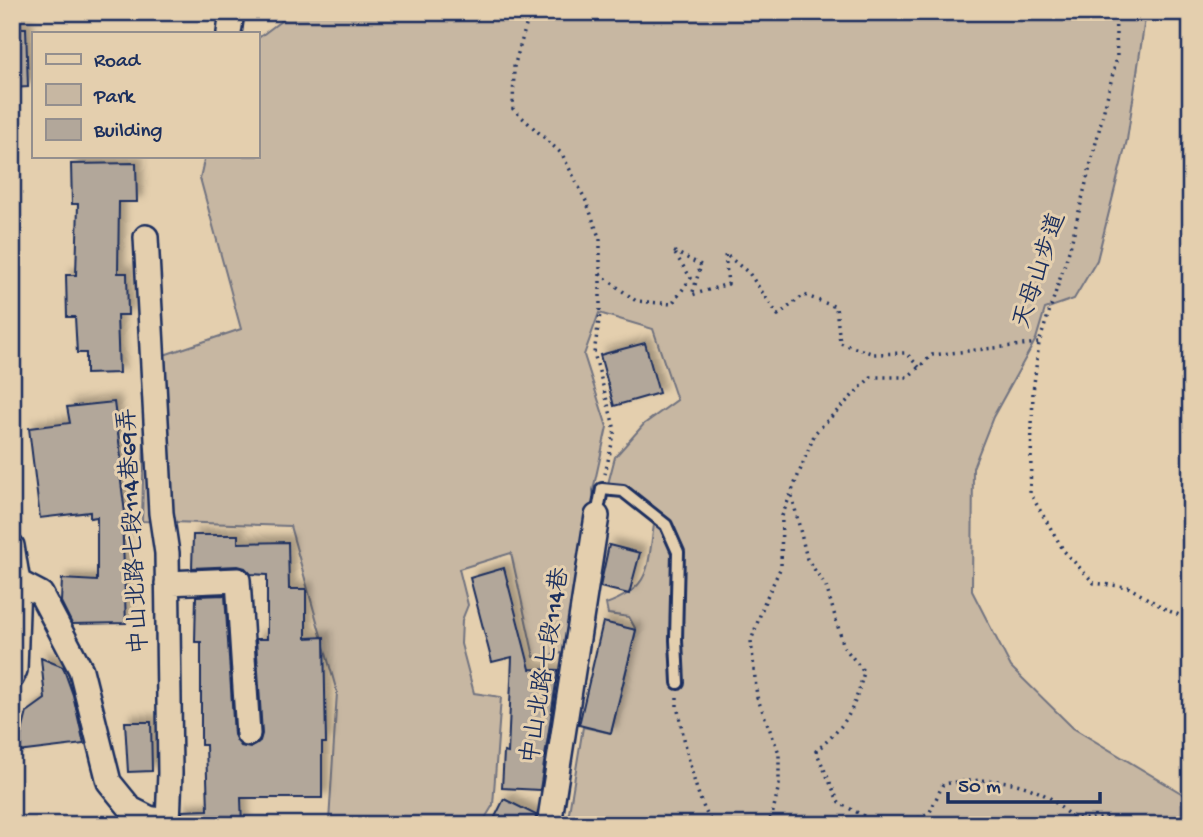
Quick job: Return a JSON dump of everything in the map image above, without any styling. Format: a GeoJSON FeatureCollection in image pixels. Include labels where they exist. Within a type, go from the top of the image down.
{"type":"FeatureCollection","features":[{"type":"Feature","properties":{"kind":"street"},"geometry":{"type":"LineString","coordinates":[[228,12],[231,19],[229,32]]}},
{"type":"Feature","properties":{"kind":"street","name":"中山北路七段114巷69弄"},"geometry":{"type":"LineString","coordinates":[[146,237],[161,513],[167,553],[170,773],[168,823]]}},
{"type":"Feature","properties":{"kind":"street","name":"中山北路七段114巷"},"geometry":{"type":"LineString","coordinates":[[549,825],[597,516]]}},
{"type":"Feature","properties":{"kind":"street"},"geometry":{"type":"LineString","coordinates":[[12,677],[15,670],[18,582],[13,551]]}},
{"type":"Feature","properties":{"kind":"street"},"geometry":{"type":"LineString","coordinates":[[167,583],[238,580],[248,734]]}},
{"type":"Feature","properties":{"kind":"street"},"geometry":{"type":"LineString","coordinates":[[18,582],[41,594],[81,670],[109,782],[131,810],[168,823]]}},
{"type":"Feature","properties":{"kind":"lane"},"geometry":{"type":"LineString","coordinates":[[597,516],[602,489],[623,491],[666,525],[678,552],[678,683]]}},
{"type":"Feature","properties":{"kind":"path"},"geometry":{"type":"LineString","coordinates":[[530,12],[514,68],[513,109],[562,154],[587,203],[600,240],[600,314],[594,353],[615,430],[602,489]]}},
{"type":"Feature","properties":{"kind":"path","name":"天母山步道"},"geometry":{"type":"LineString","coordinates":[[766,825],[772,816],[779,785],[779,752],[757,696],[751,641],[781,567],[782,516],[815,433],[871,377],[908,377],[932,355],[1039,343],[1070,248],[1117,57],[1115,12]]}},
{"type":"Feature","properties":{"kind":"path"},"geometry":{"type":"LineString","coordinates":[[600,274],[636,301],[672,304],[691,278],[673,251],[701,265],[692,295],[728,284],[725,254],[749,274],[778,315],[804,295],[836,307],[840,343],[874,354],[906,353],[919,366]]}},
{"type":"Feature","properties":{"kind":"path"},"geometry":{"type":"LineString","coordinates":[[1039,343],[1033,392],[1030,493],[1064,551],[1094,583],[1128,587],[1167,610],[1191,620]]}},
{"type":"Feature","properties":{"kind":"path"},"geometry":{"type":"LineString","coordinates":[[791,494],[807,559],[826,586],[845,647],[864,672],[856,705],[839,731],[816,751],[839,803],[867,818],[889,825]]}},
{"type":"Feature","properties":{"kind":"path"},"geometry":{"type":"LineString","coordinates":[[678,683],[677,706],[688,755],[706,816],[714,825]]}},
{"type":"Feature","properties":{"kind":"path"},"geometry":{"type":"LineString","coordinates":[[906,825],[930,811],[943,784],[977,779],[1011,782],[1049,797],[1073,817],[1116,818],[1127,825]]}},
{"type":"Feature","properties":{"kind":"green space"},"geometry":{"type":"Polygon","coordinates":[[[293,12],[1146,12],[1127,140],[1097,260],[1074,299],[1045,309],[1036,339],[993,417],[973,468],[972,591],[1011,667],[1073,728],[1191,799],[1191,825],[567,825],[583,727],[611,733],[636,630],[629,617],[608,614],[606,604],[632,591],[640,583],[648,564],[654,525],[625,486],[608,484],[615,457],[644,424],[677,400],[653,329],[599,313],[584,355],[607,427],[593,490],[595,517],[578,651],[534,657],[511,553],[459,569],[468,605],[462,620],[461,644],[474,693],[501,697],[493,805],[481,825],[296,825],[329,822],[337,692],[290,526],[142,521],[146,361],[241,329],[200,178],[205,158],[259,158],[259,38],[293,12]]]}},
{"type":"Feature","properties":{"kind":"building"},"geometry":{"type":"Polygon","coordinates":[[[12,28],[26,28],[28,87],[12,88],[12,28]]]}},
{"type":"Feature","properties":{"kind":"building"},"geometry":{"type":"Polygon","coordinates":[[[136,163],[137,202],[119,202],[118,273],[127,273],[128,315],[117,315],[119,373],[86,374],[86,353],[77,353],[75,317],[67,317],[66,275],[76,275],[78,204],[72,204],[71,164],[136,163]]]}},
{"type":"Feature","properties":{"kind":"building"},"geometry":{"type":"Polygon","coordinates":[[[645,343],[659,393],[614,406],[600,355],[645,343]]]}},
{"type":"Feature","properties":{"kind":"building"},"geometry":{"type":"Polygon","coordinates":[[[114,402],[125,513],[122,514],[126,623],[72,624],[61,602],[62,579],[97,581],[97,517],[90,518],[90,512],[40,518],[29,428],[70,423],[67,407],[114,402]]]}},
{"type":"Feature","properties":{"kind":"building"},"geometry":{"type":"Polygon","coordinates":[[[193,535],[238,535],[238,543],[288,542],[289,589],[306,589],[306,638],[324,637],[326,743],[322,743],[322,798],[241,798],[242,825],[181,825],[182,811],[208,810],[206,745],[201,745],[201,642],[195,642],[196,596],[225,595],[234,735],[241,746],[250,748],[260,741],[262,734],[256,639],[267,639],[267,575],[251,574],[238,566],[192,568],[193,535]]]}},
{"type":"Feature","properties":{"kind":"building"},"geometry":{"type":"Polygon","coordinates":[[[609,545],[640,553],[629,594],[600,587],[609,545]]]}},
{"type":"Feature","properties":{"kind":"building"},"geometry":{"type":"Polygon","coordinates":[[[504,568],[530,669],[558,670],[540,790],[502,788],[504,752],[508,753],[512,657],[492,662],[470,578],[504,568]]]}},
{"type":"Feature","properties":{"kind":"building"},"geometry":{"type":"Polygon","coordinates":[[[603,622],[636,630],[611,733],[579,725],[603,622]]]}},
{"type":"Feature","properties":{"kind":"building"},"geometry":{"type":"Polygon","coordinates":[[[41,658],[63,667],[73,695],[84,744],[17,752],[27,712],[45,699],[41,658]]]}},
{"type":"Feature","properties":{"kind":"building"},"geometry":{"type":"Polygon","coordinates":[[[125,722],[151,722],[152,771],[128,772],[125,722]]]}},
{"type":"Feature","properties":{"kind":"building"},"geometry":{"type":"Polygon","coordinates":[[[504,799],[536,815],[535,825],[491,825],[504,799]]]}}]}
